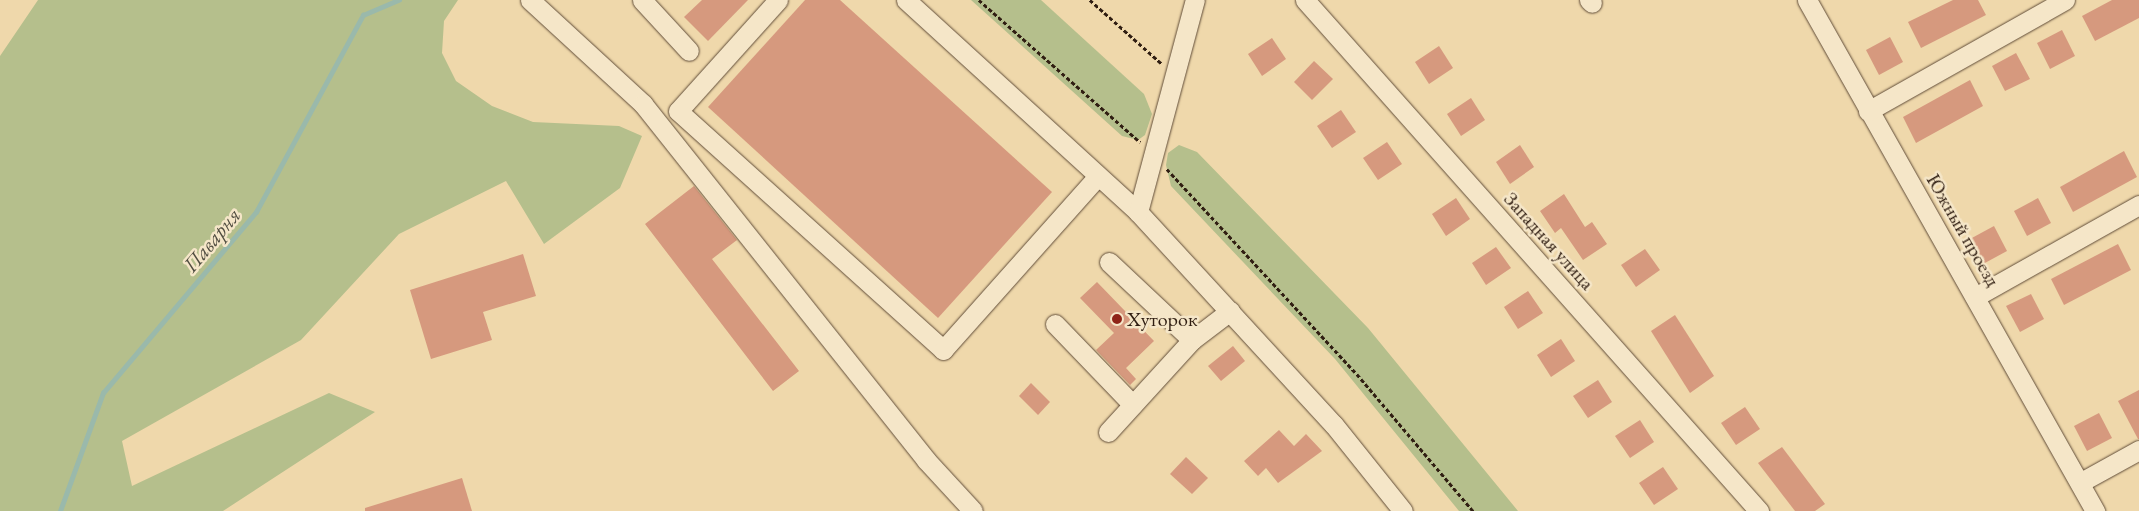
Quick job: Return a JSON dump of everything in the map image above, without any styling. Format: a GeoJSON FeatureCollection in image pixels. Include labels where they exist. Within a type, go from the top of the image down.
{"type":"FeatureCollection","features":[{"type":"Feature","properties":{"kind":"street"},"geometry":{"type":"LineString","coordinates":[[530,0],[643,104],[926,460],[973,511]]}},
{"type":"Feature","properties":{"kind":"street"},"geometry":{"type":"LineString","coordinates":[[642,0],[689,51]]}},
{"type":"Feature","properties":{"kind":"street"},"geometry":{"type":"LineString","coordinates":[[778,0],[678,111],[944,350],[1098,176]]}},
{"type":"Feature","properties":{"kind":"street"},"geometry":{"type":"LineString","coordinates":[[906,0],[1138,212],[1334,425],[1402,511]]}},
{"type":"Feature","properties":{"kind":"street"},"geometry":{"type":"LineString","coordinates":[[1138,212],[1195,0]]}},
{"type":"Feature","properties":{"kind":"street","name":"Западная улица"},"geometry":{"type":"LineString","coordinates":[[1304,0],[1759,511]]}},
{"type":"Feature","properties":{"kind":"street","name":"Южный проезд"},"geometry":{"type":"LineString","coordinates":[[1807,0],[2096,511]]}},
{"type":"Feature","properties":{"kind":"street"},"geometry":{"type":"LineString","coordinates":[[1868,110],[2065,0]]}},
{"type":"Feature","properties":{"kind":"street"},"geometry":{"type":"LineString","coordinates":[[1975,297],[2139,205]]}},
{"type":"Feature","properties":{"kind":"street"},"geometry":{"type":"LineString","coordinates":[[1108,262],[1192,340]]}},
{"type":"Feature","properties":{"kind":"street"},"geometry":{"type":"LineString","coordinates":[[1108,432],[1192,340],[1230,311]]}},
{"type":"Feature","properties":{"kind":"street"},"geometry":{"type":"LineString","coordinates":[[1055,324],[1133,405]]}},
{"type":"Feature","properties":{"kind":"street"},"geometry":{"type":"LineString","coordinates":[[2081,482],[2139,450]]}},
{"type":"Feature","properties":{"kind":"path"},"geometry":{"type":"LineString","coordinates":[[979,0],[1154,154],[1357,374],[1473,511]]}},
{"type":"Feature","properties":{"kind":"path"},"geometry":{"type":"LineString","coordinates":[[1090,0],[1175,75]]}},
{"type":"Feature","properties":{"kind":"green space"},"geometry":{"type":"Polygon","coordinates":[[[38,0],[458,0],[444,21],[442,53],[456,81],[492,106],[533,122],[619,126],[642,136],[620,188],[544,244],[506,181],[399,234],[301,340],[122,441],[132,486],[329,393],[375,412],[223,511],[0,511],[0,56],[38,0]]]}},
{"type":"Feature","properties":{"kind":"green space"},"geometry":{"type":"Polygon","coordinates":[[[971,0],[1041,0],[1144,94],[1152,114],[1145,135],[1138,140],[1122,136],[971,0]]]}},
{"type":"Feature","properties":{"kind":"green space"},"geometry":{"type":"Polygon","coordinates":[[[1179,145],[1197,152],[1368,328],[1518,511],[1459,511],[1335,359],[1171,186],[1166,165],[1168,153],[1179,145]]]}},
{"type":"Feature","properties":{"kind":"building"},"geometry":{"type":"Polygon","coordinates":[[[702,0],[748,0],[708,41],[684,17],[702,0]]]}},
{"type":"Feature","properties":{"kind":"building"},"geometry":{"type":"Polygon","coordinates":[[[805,0],[840,0],[1052,192],[938,318],[708,107],[805,0]]]}},
{"type":"Feature","properties":{"kind":"building"},"geometry":{"type":"Polygon","coordinates":[[[1953,0],[1978,0],[1986,15],[1921,48],[1908,22],[1953,0]]]}},
{"type":"Feature","properties":{"kind":"building"},"geometry":{"type":"Polygon","coordinates":[[[2112,0],[2139,0],[2139,18],[2095,41],[2082,16],[2112,0]]]}},
{"type":"Feature","properties":{"kind":"building"},"geometry":{"type":"Polygon","coordinates":[[[2062,30],[2075,56],[2050,69],[2037,43],[2062,30]]]}},
{"type":"Feature","properties":{"kind":"building"},"geometry":{"type":"Polygon","coordinates":[[[1890,37],[1903,62],[1879,75],[1866,50],[1890,37]]]}},
{"type":"Feature","properties":{"kind":"building"},"geometry":{"type":"Polygon","coordinates":[[[1272,38],[1286,59],[1262,76],[1248,54],[1272,38]]]}},
{"type":"Feature","properties":{"kind":"building"},"geometry":{"type":"Polygon","coordinates":[[[1439,46],[1453,68],[1429,84],[1415,62],[1439,46]]]}},
{"type":"Feature","properties":{"kind":"building"},"geometry":{"type":"Polygon","coordinates":[[[2016,53],[2030,79],[2005,91],[1992,66],[2016,53]]]}},
{"type":"Feature","properties":{"kind":"building"},"geometry":{"type":"Polygon","coordinates":[[[1314,61],[1333,79],[1312,100],[1294,82],[1314,61]]]}},
{"type":"Feature","properties":{"kind":"building"},"geometry":{"type":"Polygon","coordinates":[[[1970,80],[1983,106],[1916,143],[1903,117],[1970,80]]]}},
{"type":"Feature","properties":{"kind":"building"},"geometry":{"type":"Polygon","coordinates":[[[1471,98],[1485,120],[1461,136],[1447,114],[1471,98]]]}},
{"type":"Feature","properties":{"kind":"building"},"geometry":{"type":"Polygon","coordinates":[[[1341,110],[1356,132],[1332,148],[1317,126],[1341,110]]]}},
{"type":"Feature","properties":{"kind":"building"},"geometry":{"type":"Polygon","coordinates":[[[1387,142],[1402,164],[1378,180],[1363,158],[1387,142]]]}},
{"type":"Feature","properties":{"kind":"building"},"geometry":{"type":"Polygon","coordinates":[[[1520,145],[1534,167],[1510,184],[1496,162],[1520,145]]]}},
{"type":"Feature","properties":{"kind":"building"},"geometry":{"type":"Polygon","coordinates":[[[2124,151],[2137,177],[2073,212],[2060,187],[2124,151]]]}},
{"type":"Feature","properties":{"kind":"building"},"geometry":{"type":"Polygon","coordinates":[[[694,186],[737,240],[712,259],[799,371],[773,391],[645,224],[694,186]]]}},
{"type":"Feature","properties":{"kind":"building"},"geometry":{"type":"Polygon","coordinates":[[[1564,194],[1585,227],[1592,222],[1607,244],[1583,260],[1561,228],[1555,233],[1540,211],[1564,194]]]}},
{"type":"Feature","properties":{"kind":"building"},"geometry":{"type":"Polygon","coordinates":[[[1456,198],[1470,219],[1446,236],[1432,214],[1456,198]]]}},
{"type":"Feature","properties":{"kind":"building"},"geometry":{"type":"Polygon","coordinates":[[[2038,198],[2051,223],[2027,236],[2014,211],[2038,198]]]}},
{"type":"Feature","properties":{"kind":"building"},"geometry":{"type":"Polygon","coordinates":[[[1994,226],[2007,251],[1983,264],[1970,239],[1994,226]]]}},
{"type":"Feature","properties":{"kind":"building"},"geometry":{"type":"Polygon","coordinates":[[[2118,244],[2131,270],[2064,305],[2051,279],[2118,244]]]}},
{"type":"Feature","properties":{"kind":"building"},"geometry":{"type":"Polygon","coordinates":[[[1496,247],[1511,268],[1486,285],[1472,263],[1496,247]]]}},
{"type":"Feature","properties":{"kind":"building"},"geometry":{"type":"Polygon","coordinates":[[[1645,249],[1660,270],[1636,287],[1621,265],[1645,249]]]}},
{"type":"Feature","properties":{"kind":"building"},"geometry":{"type":"Polygon","coordinates":[[[523,254],[536,296],[483,312],[492,340],[431,359],[410,290],[523,254]]]}},
{"type":"Feature","properties":{"kind":"building","name":"Хуторок"},"geometry":{"type":"Polygon","coordinates":[[[1097,282],[1154,341],[1126,368],[1136,379],[1130,385],[1096,350],[1114,333],[1080,298],[1097,282]]]}},
{"type":"Feature","properties":{"kind":"building"},"geometry":{"type":"Polygon","coordinates":[[[1528,291],[1543,313],[1518,329],[1504,307],[1528,291]]]}},
{"type":"Feature","properties":{"kind":"building"},"geometry":{"type":"Polygon","coordinates":[[[2031,294],[2044,319],[2020,332],[2006,306],[2031,294]]]}},
{"type":"Feature","properties":{"kind":"building"},"geometry":{"type":"Polygon","coordinates":[[[1675,315],[1714,376],[1690,393],[1651,331],[1675,315]]]}},
{"type":"Feature","properties":{"kind":"building"},"geometry":{"type":"Polygon","coordinates":[[[1561,339],[1575,361],[1551,377],[1537,355],[1561,339]]]}},
{"type":"Feature","properties":{"kind":"building"},"geometry":{"type":"Polygon","coordinates":[[[1233,346],[1245,361],[1221,381],[1208,366],[1233,346]]]}},
{"type":"Feature","properties":{"kind":"building"},"geometry":{"type":"Polygon","coordinates":[[[1598,380],[1612,402],[1588,418],[1573,396],[1598,380]]]}},
{"type":"Feature","properties":{"kind":"building"},"geometry":{"type":"Polygon","coordinates":[[[1031,383],[1050,402],[1038,415],[1019,396],[1031,383]]]}},
{"type":"Feature","properties":{"kind":"building"},"geometry":{"type":"Polygon","coordinates":[[[2139,390],[2139,439],[2138,439],[2118,401],[2139,390]]]}},
{"type":"Feature","properties":{"kind":"building"},"geometry":{"type":"Polygon","coordinates":[[[1745,407],[1760,429],[1736,445],[1721,423],[1745,407]]]}},
{"type":"Feature","properties":{"kind":"building"},"geometry":{"type":"Polygon","coordinates":[[[2099,413],[2112,438],[2087,451],[2074,426],[2099,413]]]}},
{"type":"Feature","properties":{"kind":"building"},"geometry":{"type":"Polygon","coordinates":[[[1640,420],[1654,442],[1630,458],[1615,436],[1640,420]]]}},
{"type":"Feature","properties":{"kind":"building"},"geometry":{"type":"Polygon","coordinates":[[[1279,430],[1294,446],[1306,434],[1322,451],[1278,483],[1266,468],[1258,476],[1244,461],[1279,430]]]}},
{"type":"Feature","properties":{"kind":"building"},"geometry":{"type":"Polygon","coordinates":[[[1782,447],[1825,504],[1815,511],[1795,511],[1758,463],[1782,447]]]}},
{"type":"Feature","properties":{"kind":"building"},"geometry":{"type":"Polygon","coordinates":[[[1186,457],[1208,478],[1192,494],[1170,474],[1186,457]]]}},
{"type":"Feature","properties":{"kind":"building"},"geometry":{"type":"Polygon","coordinates":[[[1663,467],[1678,489],[1654,505],[1639,483],[1663,467]]]}},
{"type":"Feature","properties":{"kind":"building"},"geometry":{"type":"Polygon","coordinates":[[[462,478],[472,511],[365,511],[365,508],[462,478]]]}},
{"type":"Feature","properties":{"kind":"waterway","name":"Паварня"},"geometry":{"type":"LineString","coordinates":[[60,511],[103,393],[256,212],[363,15],[399,0]]}},
{"type":"Feature","properties":{"kind":"place","name":"Хуторок"},"geometry":{"type":"Point","coordinates":[1117,319]}}]}
